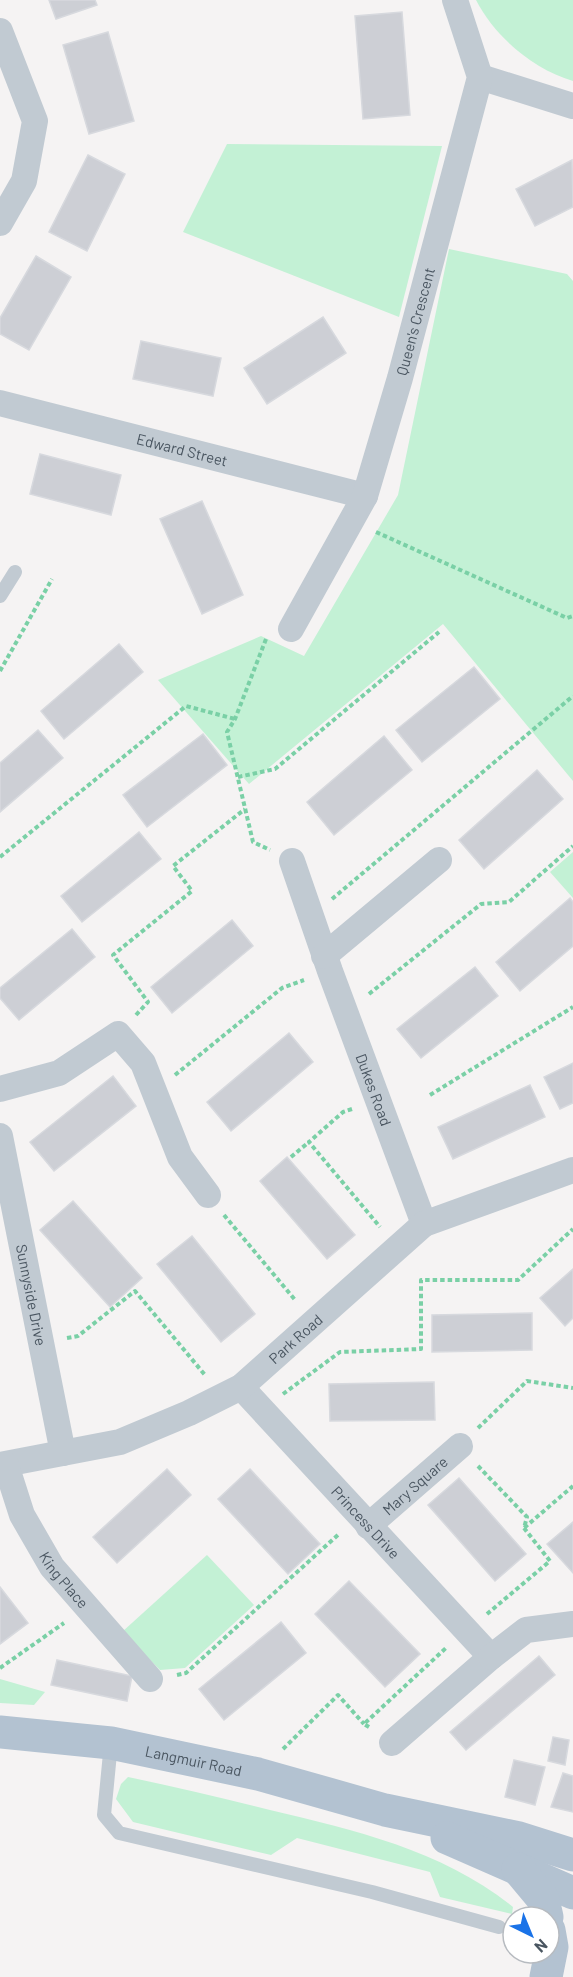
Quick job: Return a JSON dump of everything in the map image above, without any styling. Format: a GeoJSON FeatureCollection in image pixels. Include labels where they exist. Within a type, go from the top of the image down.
{"type":"FeatureCollection","features":[{"type":"Feature","properties":{"kind":"main road","name":"Langmuir Road"},"geometry":{"type":"LineString","coordinates":[[0,1732],[111,1743],[258,1774],[386,1810],[519,1838],[573,1855]]}},
{"type":"Feature","properties":{"kind":"main road","name":"Langmuir Road"},"geometry":{"type":"LineString","coordinates":[[386,1810],[573,1893]]}},
{"type":"Feature","properties":{"kind":"main road"},"geometry":{"type":"LineString","coordinates":[[519,1869],[543,1899],[544,1905]]}},
{"type":"Feature","properties":{"kind":"main road"},"geometry":{"type":"LineString","coordinates":[[558,1977],[573,1957]]}},
{"type":"Feature","properties":{"kind":"street"},"geometry":{"type":"LineString","coordinates":[[454,0],[480,77],[573,106]]}},
{"type":"Feature","properties":{"kind":"street"},"geometry":{"type":"LineString","coordinates":[[0,30],[35,121],[24,181],[0,223]]}},
{"type":"Feature","properties":{"kind":"street","name":"Queen's Crescent"},"geometry":{"type":"LineString","coordinates":[[291,629],[364,496],[400,378],[480,77]]}},
{"type":"Feature","properties":{"kind":"street","name":"Edward Street"},"geometry":{"type":"LineString","coordinates":[[0,403],[364,496]]}},
{"type":"Feature","properties":{"kind":"street"},"geometry":{"type":"LineString","coordinates":[[327,963],[439,860]]}},
{"type":"Feature","properties":{"kind":"street","name":"Dukes Road"},"geometry":{"type":"LineString","coordinates":[[292,861],[327,963],[424,1224]]}},
{"type":"Feature","properties":{"kind":"street"},"geometry":{"type":"LineString","coordinates":[[0,1089],[59,1073],[118,1034],[144,1063],[153,1092],[180,1157],[208,1195]]}},
{"type":"Feature","properties":{"kind":"street","name":"Sunnyside Drive"},"geometry":{"type":"LineString","coordinates":[[0,1136],[63,1453]]}},
{"type":"Feature","properties":{"kind":"street","name":"Park Road"},"geometry":{"type":"LineString","coordinates":[[3,1465],[120,1442],[232,1392],[424,1224],[573,1170]]}},
{"type":"Feature","properties":{"kind":"street","name":"Princess Drive"},"geometry":{"type":"LineString","coordinates":[[232,1392],[263,1410],[363,1521],[491,1657]]}},
{"type":"Feature","properties":{"kind":"street","name":"Mary Square"},"geometry":{"type":"LineString","coordinates":[[363,1521],[460,1446]]}},
{"type":"Feature","properties":{"kind":"street","name":"King Place"},"geometry":{"type":"LineString","coordinates":[[3,1465],[22,1515],[52,1567],[150,1679]]}},
{"type":"Feature","properties":{"kind":"street"},"geometry":{"type":"LineString","coordinates":[[392,1743],[491,1657],[526,1630],[573,1624]]}},
{"type":"Feature","properties":{"kind":"lane"},"geometry":{"type":"LineString","coordinates":[[0,596],[15,572]]}},
{"type":"Feature","properties":{"kind":"lane"},"geometry":{"type":"LineString","coordinates":[[111,1743],[104,1815],[119,1833],[372,1892],[499,1927]]}},
{"type":"Feature","properties":{"kind":"path"},"geometry":{"type":"LineString","coordinates":[[351,520],[567,618],[573,616]]}},
{"type":"Feature","properties":{"kind":"path"},"geometry":{"type":"LineString","coordinates":[[0,671],[52,579]]}},
{"type":"Feature","properties":{"kind":"path"},"geometry":{"type":"LineString","coordinates":[[291,629],[267,636],[235,719],[227,732],[253,842],[292,861]]}},
{"type":"Feature","properties":{"kind":"path"},"geometry":{"type":"LineString","coordinates":[[238,777],[275,769],[439,632]]}},
{"type":"Feature","properties":{"kind":"path"},"geometry":{"type":"LineString","coordinates":[[311,917],[573,696]]}},
{"type":"Feature","properties":{"kind":"path"},"geometry":{"type":"LineString","coordinates":[[0,857],[186,706],[235,719]]}},
{"type":"Feature","properties":{"kind":"path"},"geometry":{"type":"LineString","coordinates":[[118,1034],[148,1002],[113,955],[192,891],[173,866],[245,809]]}},
{"type":"Feature","properties":{"kind":"path"},"geometry":{"type":"LineString","coordinates":[[345,1012],[481,904],[510,902],[573,846]]}},
{"type":"Feature","properties":{"kind":"path"},"geometry":{"type":"LineString","coordinates":[[153,1092],[282,988],[327,963]]}},
{"type":"Feature","properties":{"kind":"path"},"geometry":{"type":"LineString","coordinates":[[430,1095],[573,1007]]}},
{"type":"Feature","properties":{"kind":"path"},"geometry":{"type":"LineString","coordinates":[[291,1157],[343,1112],[378,1100]]}},
{"type":"Feature","properties":{"kind":"path"},"geometry":{"type":"LineString","coordinates":[[309,1142],[398,1248]]}},
{"type":"Feature","properties":{"kind":"path"},"geometry":{"type":"LineString","coordinates":[[208,1195],[313,1323]]}},
{"type":"Feature","properties":{"kind":"path"},"geometry":{"type":"LineString","coordinates":[[263,1410],[301,1378],[340,1352],[421,1349],[422,1280],[518,1280],[573,1229]]}},
{"type":"Feature","properties":{"kind":"path"},"geometry":{"type":"LineString","coordinates":[[41,1343],[78,1336],[135,1291],[232,1392]]}},
{"type":"Feature","properties":{"kind":"path"},"geometry":{"type":"LineString","coordinates":[[524,1528],[527,1517],[460,1446],[527,1381],[573,1388]]}},
{"type":"Feature","properties":{"kind":"path"},"geometry":{"type":"LineString","coordinates":[[524,1528],[573,1486]]}},
{"type":"Feature","properties":{"kind":"path"},"geometry":{"type":"LineString","coordinates":[[150,1679],[186,1673],[363,1521]]}},
{"type":"Feature","properties":{"kind":"path"},"geometry":{"type":"LineString","coordinates":[[364,1724],[466,1631],[550,1561],[524,1528]]}},
{"type":"Feature","properties":{"kind":"path"},"geometry":{"type":"LineString","coordinates":[[0,1668],[87,1607]]}},
{"type":"Feature","properties":{"kind":"path"},"geometry":{"type":"LineString","coordinates":[[258,1774],[338,1695],[364,1724],[392,1743]]}},
{"type":"Feature","properties":{"kind":"green space"},"geometry":{"type":"Polygon","coordinates":[[[476,0],[573,0],[573,81],[558,76],[517,50],[494,27],[476,0]]]}},
{"type":"Feature","properties":{"kind":"green space"},"geometry":{"type":"Polygon","coordinates":[[[227,144],[442,146],[399,317],[183,232],[227,144]]]}},
{"type":"Feature","properties":{"kind":"green space"},"geometry":{"type":"Polygon","coordinates":[[[449,249],[567,274],[573,281],[573,781],[443,624],[249,784],[158,680],[261,636],[304,656],[398,495],[449,249]]]}},
{"type":"Feature","properties":{"kind":"green space"},"geometry":{"type":"Polygon","coordinates":[[[573,852],[573,898],[550,872],[573,852]]]}},
{"type":"Feature","properties":{"kind":"green space"},"geometry":{"type":"Polygon","coordinates":[[[207,1555],[254,1605],[185,1668],[160,1670],[122,1632],[207,1555]]]}},
{"type":"Feature","properties":{"kind":"green space"},"geometry":{"type":"Polygon","coordinates":[[[0,1679],[45,1692],[34,1705],[0,1703],[0,1679]]]}},
{"type":"Feature","properties":{"kind":"green space"},"geometry":{"type":"Polygon","coordinates":[[[128,1777],[366,1835],[398,1845],[458,1871],[510,1905],[501,1905],[501,1911],[440,1897],[430,1872],[297,1838],[271,1855],[133,1822],[116,1799],[121,1784],[128,1777]]]}},
{"type":"Feature","properties":{"kind":"building"},"geometry":{"type":"Polygon","coordinates":[[[49,0],[95,0],[97,5],[56,19],[49,0]]]}},
{"type":"Feature","properties":{"kind":"building"},"geometry":{"type":"Polygon","coordinates":[[[402,12],[410,115],[363,119],[355,16],[402,12]]]}},
{"type":"Feature","properties":{"kind":"building"},"geometry":{"type":"Polygon","coordinates":[[[108,32],[134,121],[89,134],[63,45],[108,32]]]}},
{"type":"Feature","properties":{"kind":"building"},"geometry":{"type":"Polygon","coordinates":[[[88,155],[125,174],[87,251],[49,232],[88,155]]]}},
{"type":"Feature","properties":{"kind":"building"},"geometry":{"type":"Polygon","coordinates":[[[572,160],[573,207],[535,226],[516,189],[572,160]]]}},
{"type":"Feature","properties":{"kind":"building"},"geometry":{"type":"Polygon","coordinates":[[[36,256],[71,277],[29,350],[0,334],[0,318],[36,256]]]}},
{"type":"Feature","properties":{"kind":"building"},"geometry":{"type":"Polygon","coordinates":[[[323,317],[346,353],[267,404],[244,368],[323,317]]]}},
{"type":"Feature","properties":{"kind":"building"},"geometry":{"type":"Polygon","coordinates":[[[141,341],[221,358],[213,396],[133,379],[141,341]]]}},
{"type":"Feature","properties":{"kind":"building"},"geometry":{"type":"Polygon","coordinates":[[[40,454],[121,475],[111,515],[30,494],[40,454]]]}},
{"type":"Feature","properties":{"kind":"building"},"geometry":{"type":"Polygon","coordinates":[[[202,501],[243,595],[202,614],[160,519],[202,501]]]}},
{"type":"Feature","properties":{"kind":"building"},"geometry":{"type":"Polygon","coordinates":[[[119,644],[143,672],[64,739],[41,711],[119,644]]]}},
{"type":"Feature","properties":{"kind":"building"},"geometry":{"type":"Polygon","coordinates":[[[474,667],[500,699],[422,762],[396,730],[474,667]]]}},
{"type":"Feature","properties":{"kind":"building"},"geometry":{"type":"Polygon","coordinates":[[[38,730],[63,758],[0,812],[0,763],[38,730]]]}},
{"type":"Feature","properties":{"kind":"building"},"geometry":{"type":"Polygon","coordinates":[[[203,734],[227,765],[147,827],[123,795],[203,734]]]}},
{"type":"Feature","properties":{"kind":"building"},"geometry":{"type":"Polygon","coordinates":[[[384,736],[412,770],[334,835],[307,802],[384,736]]]}},
{"type":"Feature","properties":{"kind":"building"},"geometry":{"type":"Polygon","coordinates":[[[537,770],[563,799],[484,869],[459,840],[537,770]]]}},
{"type":"Feature","properties":{"kind":"building"},"geometry":{"type":"Polygon","coordinates":[[[139,832],[161,859],[82,922],[61,896],[139,832]]]}},
{"type":"Feature","properties":{"kind":"building"},"geometry":{"type":"Polygon","coordinates":[[[570,898],[573,902],[573,946],[520,991],[496,962],[570,898]]]}},
{"type":"Feature","properties":{"kind":"building"},"geometry":{"type":"Polygon","coordinates":[[[232,920],[253,946],[172,1013],[151,987],[232,920]]]}},
{"type":"Feature","properties":{"kind":"building"},"geometry":{"type":"Polygon","coordinates":[[[72,929],[95,957],[19,1020],[0,998],[0,988],[72,929]]]}},
{"type":"Feature","properties":{"kind":"building"},"geometry":{"type":"Polygon","coordinates":[[[475,967],[498,996],[421,1058],[397,1029],[475,967]]]}},
{"type":"Feature","properties":{"kind":"building"},"geometry":{"type":"Polygon","coordinates":[[[289,1033],[313,1062],[231,1131],[207,1102],[289,1033]]]}},
{"type":"Feature","properties":{"kind":"building"},"geometry":{"type":"Polygon","coordinates":[[[573,1063],[573,1103],[560,1109],[544,1077],[573,1063]]]}},
{"type":"Feature","properties":{"kind":"building"},"geometry":{"type":"Polygon","coordinates":[[[113,1076],[136,1106],[54,1171],[30,1142],[113,1076]]]}},
{"type":"Feature","properties":{"kind":"building"},"geometry":{"type":"Polygon","coordinates":[[[530,1085],[545,1117],[453,1159],[438,1127],[530,1085]]]}},
{"type":"Feature","properties":{"kind":"building"},"geometry":{"type":"Polygon","coordinates":[[[287,1157],[355,1235],[327,1259],[260,1181],[287,1157]]]}},
{"type":"Feature","properties":{"kind":"building"},"geometry":{"type":"Polygon","coordinates":[[[73,1201],[142,1278],[110,1307],[40,1230],[73,1201]]]}},
{"type":"Feature","properties":{"kind":"building"},"geometry":{"type":"Polygon","coordinates":[[[192,1236],[255,1314],[221,1342],[157,1264],[192,1236]]]}},
{"type":"Feature","properties":{"kind":"building"},"geometry":{"type":"Polygon","coordinates":[[[573,1269],[573,1318],[565,1326],[540,1298],[573,1269]]]}},
{"type":"Feature","properties":{"kind":"building"},"geometry":{"type":"Polygon","coordinates":[[[532,1313],[532,1350],[432,1352],[432,1315],[532,1313]]]}},
{"type":"Feature","properties":{"kind":"building"},"geometry":{"type":"Polygon","coordinates":[[[434,1382],[435,1420],[330,1421],[329,1384],[434,1382]]]}},
{"type":"Feature","properties":{"kind":"building"},"geometry":{"type":"Polygon","coordinates":[[[167,1469],[191,1495],[117,1563],[93,1537],[167,1469]]]}},
{"type":"Feature","properties":{"kind":"building"},"geometry":{"type":"Polygon","coordinates":[[[250,1469],[320,1544],[288,1574],[218,1499],[250,1469]]]}},
{"type":"Feature","properties":{"kind":"building"},"geometry":{"type":"Polygon","coordinates":[[[459,1478],[526,1554],[495,1581],[428,1505],[459,1478]]]}},
{"type":"Feature","properties":{"kind":"building"},"geometry":{"type":"Polygon","coordinates":[[[573,1522],[573,1573],[547,1544],[573,1522]]]}},
{"type":"Feature","properties":{"kind":"building"},"geometry":{"type":"Polygon","coordinates":[[[349,1581],[420,1654],[385,1687],[315,1614],[349,1581]]]}},
{"type":"Feature","properties":{"kind":"building"},"geometry":{"type":"Polygon","coordinates":[[[0,1587],[28,1623],[0,1644],[0,1587]]]}},
{"type":"Feature","properties":{"kind":"building"},"geometry":{"type":"Polygon","coordinates":[[[281,1622],[306,1653],[224,1720],[199,1689],[281,1622]]]}},
{"type":"Feature","properties":{"kind":"building"},"geometry":{"type":"Polygon","coordinates":[[[539,1656],[555,1675],[466,1750],[450,1732],[539,1656]]]}},
{"type":"Feature","properties":{"kind":"building"},"geometry":{"type":"Polygon","coordinates":[[[57,1660],[132,1676],[127,1701],[51,1685],[57,1660]]]}},
{"type":"Feature","properties":{"kind":"building"},"geometry":{"type":"Polygon","coordinates":[[[553,1737],[569,1740],[565,1765],[548,1761],[553,1737]]]}},
{"type":"Feature","properties":{"kind":"building"},"geometry":{"type":"Polygon","coordinates":[[[514,1760],[545,1767],[535,1805],[505,1797],[514,1760]]]}},
{"type":"Feature","properties":{"kind":"building"},"geometry":{"type":"Polygon","coordinates":[[[563,1773],[573,1776],[573,1812],[551,1807],[563,1773]]]}}]}
